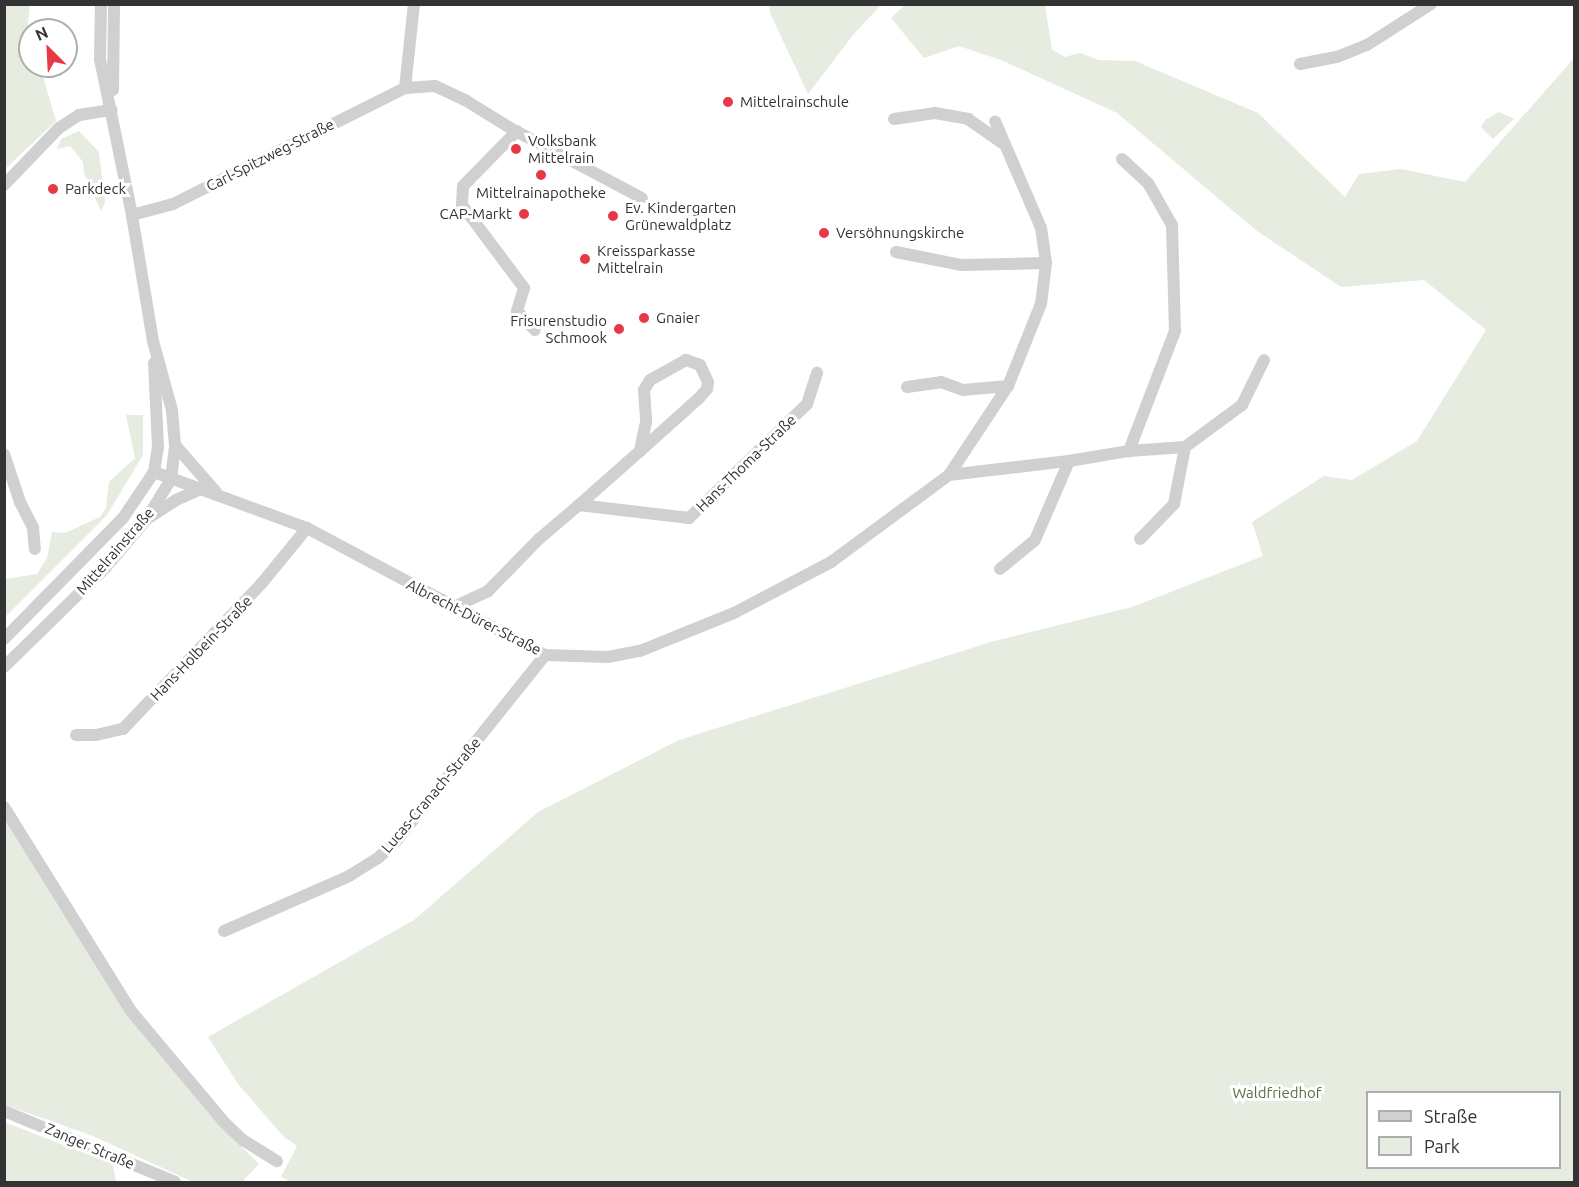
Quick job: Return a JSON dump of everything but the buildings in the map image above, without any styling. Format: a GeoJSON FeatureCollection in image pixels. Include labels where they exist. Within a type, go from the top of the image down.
{"type":"FeatureCollection","features":[{"type":"Feature","properties":{"kind":"street","name":"Mittelrainstraße"},"geometry":{"type":"LineString","coordinates":[[4,666],[105,568],[146,520],[171,479],[175,445],[172,410],[153,341],[132,215],[100,59],[101,4]]}},
{"type":"Feature","properties":{"kind":"street","name":"Mittelrainstraße"},"geometry":{"type":"LineString","coordinates":[[112,110],[114,4]]}},
{"type":"Feature","properties":{"kind":"street"},"geometry":{"type":"LineString","coordinates":[[405,88],[414,4]]}},
{"type":"Feature","properties":{"kind":"street"},"geometry":{"type":"LineString","coordinates":[[1300,64],[1337,57],[1367,45],[1431,4]]}},
{"type":"Feature","properties":{"kind":"street","name":"Carl-Spitzweg-Straße"},"geometry":{"type":"LineString","coordinates":[[132,215],[173,204],[405,88],[435,86],[465,100],[517,131],[642,198]]}},
{"type":"Feature","properties":{"kind":"street"},"geometry":{"type":"LineString","coordinates":[[4,185],[59,128],[79,115],[112,110]]}},
{"type":"Feature","properties":{"kind":"street"},"geometry":{"type":"LineString","coordinates":[[894,120],[935,113],[968,119],[1005,145]]}},
{"type":"Feature","properties":{"kind":"street","name":"Albrecht-Dürer-Straße"},"geometry":{"type":"LineString","coordinates":[[154,472],[217,493],[307,528],[546,655],[608,657],[640,651],[751,606],[831,562],[949,475],[1008,386],[1041,303],[1046,263],[1041,228],[995,121]]}},
{"type":"Feature","properties":{"kind":"street"},"geometry":{"type":"LineString","coordinates":[[517,131],[463,186],[462,205],[524,288],[517,311],[535,330]]}},
{"type":"Feature","properties":{"kind":"street"},"geometry":{"type":"LineString","coordinates":[[1122,159],[1148,183],[1172,225],[1175,331],[1129,451]]}},
{"type":"Feature","properties":{"kind":"street"},"geometry":{"type":"LineString","coordinates":[[896,252],[961,265],[1046,263]]}},
{"type":"Feature","properties":{"kind":"street","name":"Mittelrainstraße"},"geometry":{"type":"LineString","coordinates":[[4,639],[123,518],[154,472],[158,439],[153,341]]}},
{"type":"Feature","properties":{"kind":"street"},"geometry":{"type":"LineString","coordinates":[[949,475],[1069,462],[1129,451],[1185,447],[1242,405],[1264,360]]}},
{"type":"Feature","properties":{"kind":"street"},"geometry":{"type":"LineString","coordinates":[[454,607],[488,591],[508,567],[640,451],[707,389],[706,374],[694,361],[676,364],[650,380],[644,390],[646,422],[640,451]]}},
{"type":"Feature","properties":{"kind":"street","name":"Hans-Thoma-Straße"},"geometry":{"type":"LineString","coordinates":[[579,504],[689,518],[807,404],[817,373]]}},
{"type":"Feature","properties":{"kind":"street"},"geometry":{"type":"LineString","coordinates":[[907,387],[941,382],[963,390],[1008,386]]}},
{"type":"Feature","properties":{"kind":"street"},"geometry":{"type":"LineString","coordinates":[[175,445],[217,493]]}},
{"type":"Feature","properties":{"kind":"street"},"geometry":{"type":"LineString","coordinates":[[1140,539],[1174,504],[1185,447]]}},
{"type":"Feature","properties":{"kind":"street"},"geometry":{"type":"LineString","coordinates":[[4,454],[20,502],[33,528],[35,549]]}},
{"type":"Feature","properties":{"kind":"street"},"geometry":{"type":"LineString","coordinates":[[1000,569],[1035,540],[1069,462]]}},
{"type":"Feature","properties":{"kind":"street"},"geometry":{"type":"LineString","coordinates":[[146,520],[176,500],[201,489]]}},
{"type":"Feature","properties":{"kind":"street","name":"Hans-Holbein-Straße"},"geometry":{"type":"LineString","coordinates":[[76,735],[96,735],[123,729],[262,583],[307,528]]}},
{"type":"Feature","properties":{"kind":"street","name":"Lucas-Cranach-Straße"},"geometry":{"type":"LineString","coordinates":[[224,931],[349,876],[378,858],[397,840],[546,655]]}},
{"type":"Feature","properties":{"kind":"street"},"geometry":{"type":"LineString","coordinates":[[4,807],[131,1011],[223,1121],[243,1140],[277,1161]]}},
{"type":"Feature","properties":{"kind":"street","name":"Zanger Straße"},"geometry":{"type":"LineString","coordinates":[[4,1111],[175,1182]]}},
{"type":"Feature","properties":{"kind":"green space"},"geometry":{"type":"Polygon","coordinates":[[[5,4],[30,5],[28,18],[18,18],[18,78],[43,78],[56,121],[5,169],[5,4]]]}},
{"type":"Feature","properties":{"kind":"green space"},"geometry":{"type":"Polygon","coordinates":[[[769,4],[881,5],[853,35],[808,94],[770,13],[769,4]]]}},
{"type":"Feature","properties":{"kind":"green space","name":"Waldfriedhof"},"geometry":{"type":"Polygon","coordinates":[[[906,4],[1045,5],[1052,50],[1065,57],[1080,53],[1099,60],[1135,61],[1258,113],[1345,197],[1359,174],[1401,169],[1465,182],[1574,58],[1574,1182],[292,1182],[281,1177],[297,1146],[283,1136],[238,1084],[208,1037],[414,920],[538,812],[679,740],[994,641],[1132,607],[1263,556],[1252,522],[1324,476],[1352,480],[1417,441],[1486,330],[1424,280],[1341,287],[1257,231],[1117,113],[1001,60],[959,46],[924,58],[891,18],[906,4]]]}},
{"type":"Feature","properties":{"kind":"green space"},"geometry":{"type":"Polygon","coordinates":[[[1499,112],[1514,119],[1493,139],[1481,127],[1486,119],[1499,112]]]}},
{"type":"Feature","properties":{"kind":"green space"},"geometry":{"type":"Polygon","coordinates":[[[79,131],[99,152],[105,203],[101,211],[84,173],[83,162],[70,146],[57,149],[61,139],[79,131]]]}},
{"type":"Feature","properties":{"kind":"green space"},"geometry":{"type":"Polygon","coordinates":[[[126,415],[143,415],[143,455],[107,515],[5,617],[5,579],[37,574],[47,558],[52,532],[65,533],[100,517],[106,508],[109,482],[135,458],[126,415]]]}},
{"type":"Feature","properties":{"kind":"green space"},"geometry":{"type":"Polygon","coordinates":[[[4,808],[168,1062],[208,1113],[259,1164],[242,1182],[193,1182],[93,1136],[5,1105],[4,808]]]}},
{"type":"Feature","properties":{"kind":"green space"},"geometry":{"type":"Polygon","coordinates":[[[4,1122],[113,1164],[116,1182],[5,1182],[4,1122]]]}},
{"type":"Feature","properties":{"kind":"place","name":"Mittelrainschule"},"geometry":{"type":"Point","coordinates":[728,102]}},
{"type":"Feature","properties":{"kind":"place","name":"Volksbank Mittelrain"},"geometry":{"type":"Point","coordinates":[516,149]}},
{"type":"Feature","properties":{"kind":"place","name":"Mittelrainapotheke"},"geometry":{"type":"Point","coordinates":[541,175]}},
{"type":"Feature","properties":{"kind":"place","name":"Parkdeck"},"geometry":{"type":"Point","coordinates":[53,189]}},
{"type":"Feature","properties":{"kind":"place","name":"CAP-Markt"},"geometry":{"type":"Point","coordinates":[524,214]}},
{"type":"Feature","properties":{"kind":"place","name":"Ev. Kindergarten Grünewaldplatz"},"geometry":{"type":"Point","coordinates":[613,216]}},
{"type":"Feature","properties":{"kind":"place","name":"Versöhnungskirche"},"geometry":{"type":"Point","coordinates":[824,233]}},
{"type":"Feature","properties":{"kind":"place","name":"Kreissparkasse Mittelrain"},"geometry":{"type":"Point","coordinates":[585,259]}},
{"type":"Feature","properties":{"kind":"place","name":"Gnaier"},"geometry":{"type":"Point","coordinates":[644,318]}},
{"type":"Feature","properties":{"kind":"place","name":"Frisurenstudio Schmook"},"geometry":{"type":"Point","coordinates":[619,329]}}]}
